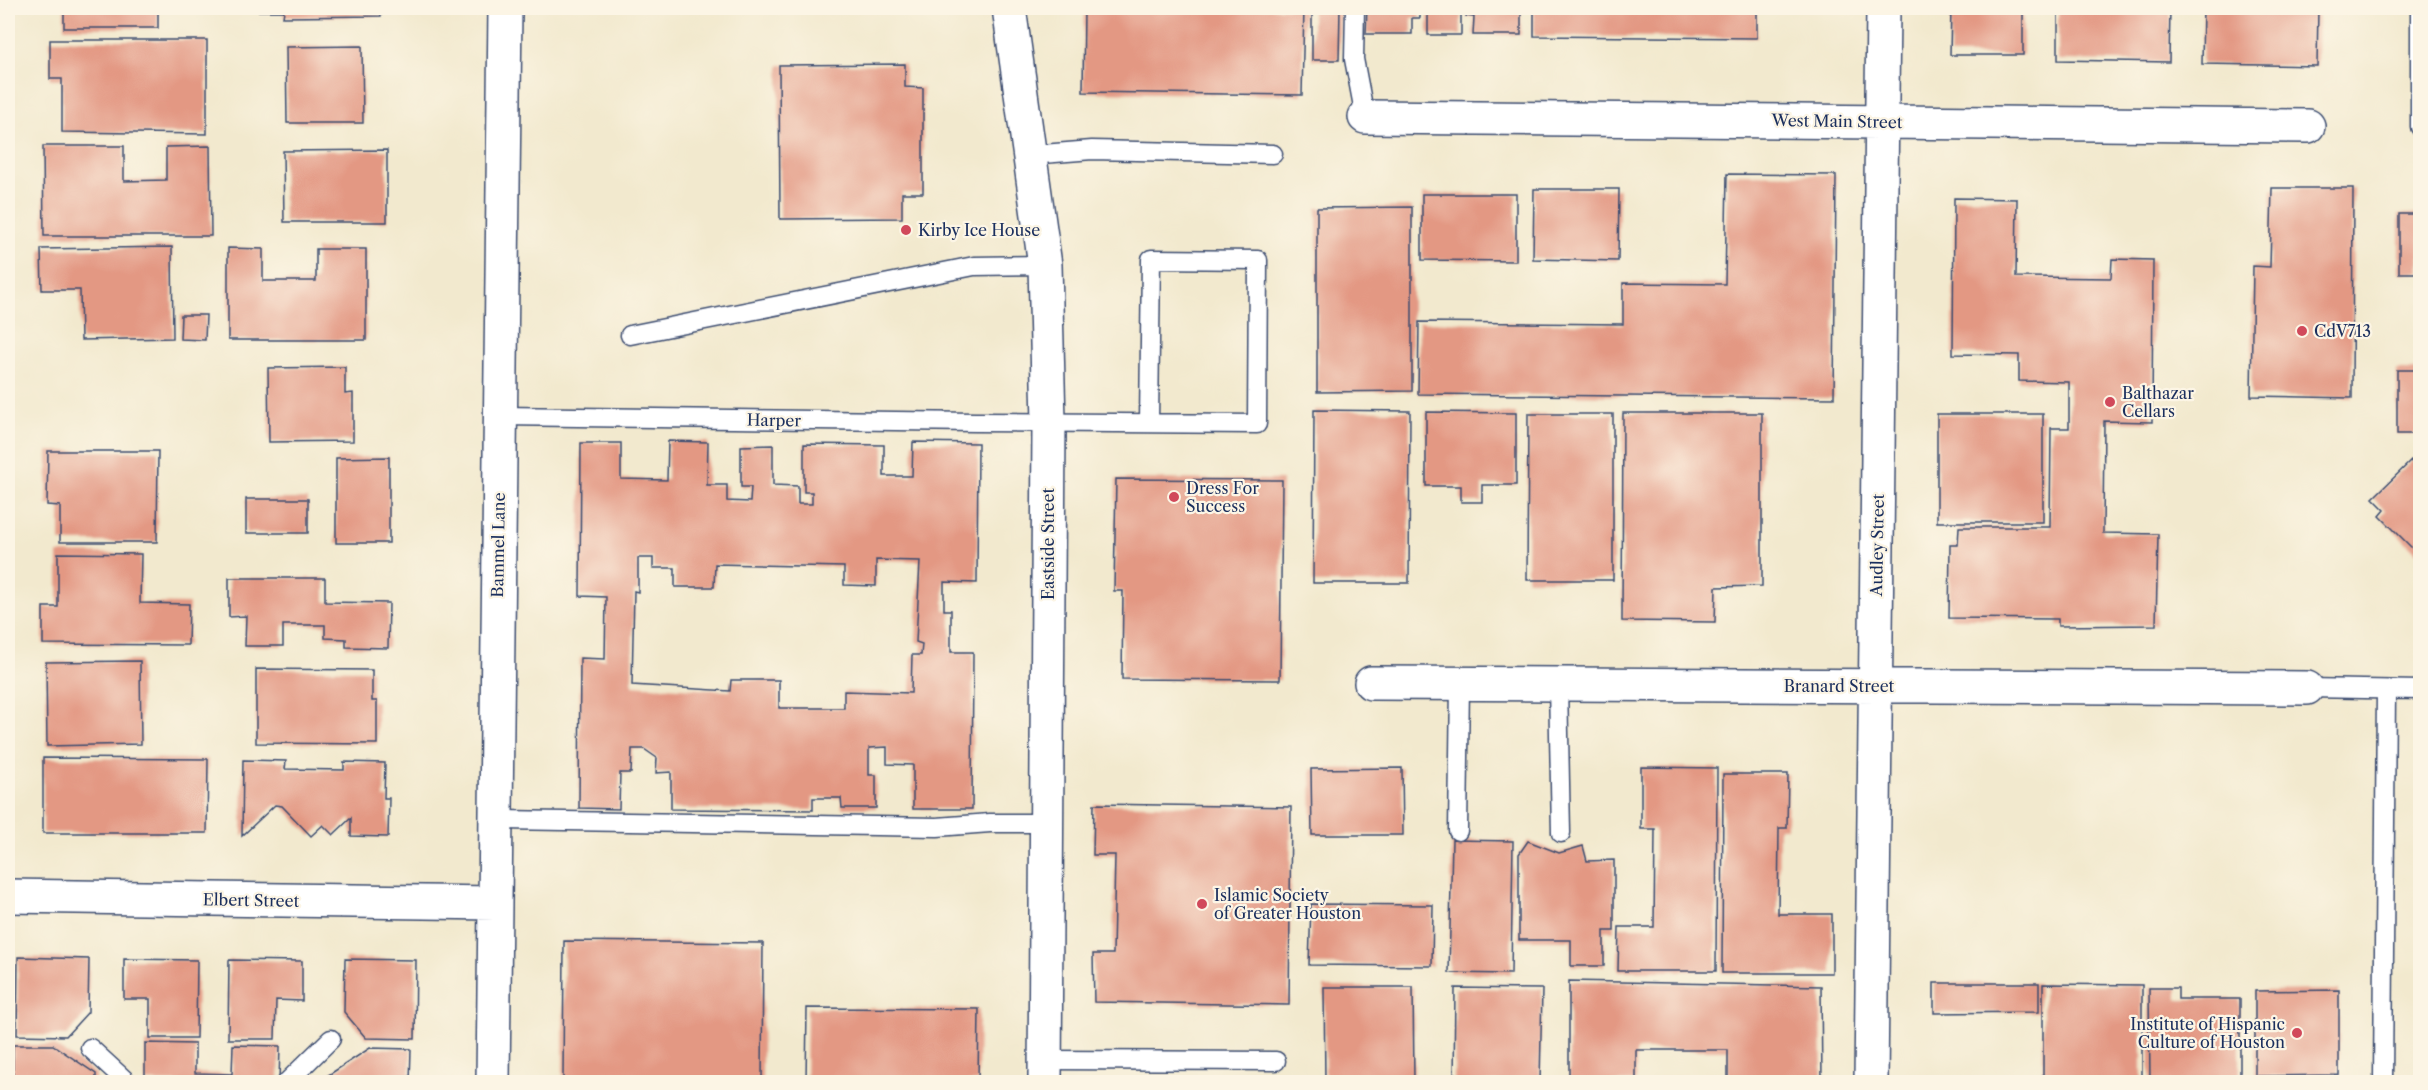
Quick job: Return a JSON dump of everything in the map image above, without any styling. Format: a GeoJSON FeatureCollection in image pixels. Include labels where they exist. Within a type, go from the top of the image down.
{"type":"FeatureCollection","features":[{"type":"Feature","properties":{"kind":"street","name":"Bammel Lane"},"geometry":{"type":"LineString","coordinates":[[493,1083],[505,8]]}},
{"type":"Feature","properties":{"kind":"street","name":"Eastside Street"},"geometry":{"type":"LineString","coordinates":[[1009,8],[1045,265],[1049,422],[1045,1071]]}},
{"type":"Feature","properties":{"kind":"street","name":"Audley Street"},"geometry":{"type":"LineString","coordinates":[[1871,1083],[1883,8]]}},
{"type":"Feature","properties":{"kind":"street","name":"West Main Street"},"geometry":{"type":"LineString","coordinates":[[1365,117],[2308,126]]}},
{"type":"Feature","properties":{"kind":"street","name":"Branard Street"},"geometry":{"type":"LineString","coordinates":[[1371,683],[2307,688]]}},
{"type":"Feature","properties":{"kind":"street","name":"Elbert Street"},"geometry":{"type":"LineString","coordinates":[[8,896],[495,903]]}},
{"type":"Feature","properties":{"kind":"lane"},"geometry":{"type":"LineString","coordinates":[[1355,8],[1354,59],[1365,117]]}},
{"type":"Feature","properties":{"kind":"lane"},"geometry":{"type":"LineString","coordinates":[[2420,8],[2421,127]]}},
{"type":"Feature","properties":{"kind":"lane"},"geometry":{"type":"LineString","coordinates":[[1030,155],[1092,150],[1273,154]]}},
{"type":"Feature","properties":{"kind":"lane","name":"Harper"},"geometry":{"type":"LineString","coordinates":[[500,416],[1049,422],[1149,423],[1257,424],[1258,260],[1151,260],[1149,423]]}},
{"type":"Feature","properties":{"kind":"lane"},"geometry":{"type":"LineString","coordinates":[[630,335],[974,266],[1045,265]]}},
{"type":"Feature","properties":{"kind":"lane"},"geometry":{"type":"LineString","coordinates":[[1458,831],[1460,684]]}},
{"type":"Feature","properties":{"kind":"lane"},"geometry":{"type":"LineString","coordinates":[[1558,684],[1561,833]]}},
{"type":"Feature","properties":{"kind":"lane"},"geometry":{"type":"LineString","coordinates":[[2307,688],[2421,690]]}},
{"type":"Feature","properties":{"kind":"lane"},"geometry":{"type":"LineString","coordinates":[[2383,1083],[2386,690]]}},
{"type":"Feature","properties":{"kind":"lane"},"geometry":{"type":"LineString","coordinates":[[496,820],[937,827],[990,823],[1046,823]]}},
{"type":"Feature","properties":{"kind":"lane"},"geometry":{"type":"LineString","coordinates":[[287,1083],[331,1039]]}},
{"type":"Feature","properties":{"kind":"lane"},"geometry":{"type":"LineString","coordinates":[[90,1048],[127,1083]]}},
{"type":"Feature","properties":{"kind":"lane"},"geometry":{"type":"LineString","coordinates":[[1045,1071],[1276,1061]]}},
{"type":"Feature","properties":{"kind":"path"},"geometry":{"type":"LineString","coordinates":[[2297,1083],[2298,1076]]}},
{"type":"Feature","properties":{"kind":"building"},"geometry":{"type":"Polygon","coordinates":[[[64,8],[158,8],[158,28],[64,28],[64,8]]]}},
{"type":"Feature","properties":{"kind":"building"},"geometry":{"type":"Polygon","coordinates":[[[249,8],[381,8],[381,16],[283,17],[284,11],[249,11],[249,8]]]}},
{"type":"Feature","properties":{"kind":"building"},"geometry":{"type":"Polygon","coordinates":[[[1084,8],[1304,8],[1302,95],[1083,92],[1084,8]]]}},
{"type":"Feature","properties":{"kind":"building"},"geometry":{"type":"Polygon","coordinates":[[[1312,8],[1340,8],[1339,60],[1312,60],[1312,8]]]}},
{"type":"Feature","properties":{"kind":"building"},"geometry":{"type":"Polygon","coordinates":[[[1367,8],[1420,8],[1420,18],[1412,18],[1412,34],[1366,34],[1367,8]]]}},
{"type":"Feature","properties":{"kind":"building"},"geometry":{"type":"Polygon","coordinates":[[[1428,8],[1461,8],[1461,35],[1428,35],[1428,8]]]}},
{"type":"Feature","properties":{"kind":"building"},"geometry":{"type":"Polygon","coordinates":[[[1466,8],[1521,8],[1521,35],[1473,35],[1474,17],[1466,16],[1466,8]]]}},
{"type":"Feature","properties":{"kind":"building"},"geometry":{"type":"Polygon","coordinates":[[[1534,8],[1757,8],[1757,38],[1534,36],[1534,8]]]}},
{"type":"Feature","properties":{"kind":"building"},"geometry":{"type":"Polygon","coordinates":[[[1951,8],[2023,8],[2023,55],[1950,55],[1951,8]]]}},
{"type":"Feature","properties":{"kind":"building"},"geometry":{"type":"Polygon","coordinates":[[[2058,8],[2170,8],[2169,62],[2058,60],[2058,8]]]}},
{"type":"Feature","properties":{"kind":"building"},"geometry":{"type":"Polygon","coordinates":[[[2203,8],[2318,8],[2317,66],[2202,64],[2203,8]]]}},
{"type":"Feature","properties":{"kind":"building"},"geometry":{"type":"Polygon","coordinates":[[[50,40],[207,40],[207,134],[62,132],[62,79],[50,79],[50,40]]]}},
{"type":"Feature","properties":{"kind":"building"},"geometry":{"type":"Polygon","coordinates":[[[362,46],[363,123],[287,123],[286,47],[362,46]]]}},
{"type":"Feature","properties":{"kind":"building"},"geometry":{"type":"Polygon","coordinates":[[[905,64],[905,87],[923,88],[923,193],[902,193],[902,218],[780,219],[779,65],[905,64]]]}},
{"type":"Feature","properties":{"kind":"building"},"geometry":{"type":"Polygon","coordinates":[[[43,146],[124,146],[124,181],[166,180],[166,147],[210,146],[211,236],[44,236],[43,146]]]}},
{"type":"Feature","properties":{"kind":"building"},"geometry":{"type":"Polygon","coordinates":[[[387,150],[387,222],[284,222],[283,151],[387,150]]]}},
{"type":"Feature","properties":{"kind":"building"},"geometry":{"type":"Polygon","coordinates":[[[1727,174],[1836,175],[1834,398],[1418,394],[1419,322],[1623,324],[1623,283],[1725,284],[1727,174]]]}},
{"type":"Feature","properties":{"kind":"building","name":"CdV713"},"geometry":{"type":"Polygon","coordinates":[[[2272,188],[2353,188],[2352,398],[2251,396],[2253,266],[2270,267],[2272,188]]]}},
{"type":"Feature","properties":{"kind":"building"},"geometry":{"type":"Polygon","coordinates":[[[1534,189],[1619,189],[1618,261],[1533,259],[1534,189]]]}},
{"type":"Feature","properties":{"kind":"building"},"geometry":{"type":"Polygon","coordinates":[[[1422,194],[1516,194],[1516,261],[1422,260],[1422,194]]]}},
{"type":"Feature","properties":{"kind":"building","name":"Balthazar Cellars"},"geometry":{"type":"Polygon","coordinates":[[[1954,198],[2017,199],[2016,277],[2111,278],[2112,259],[2153,260],[2152,422],[2104,421],[2103,533],[2158,534],[2156,625],[2058,626],[2058,619],[1949,618],[1950,545],[1958,545],[1959,527],[2050,527],[2051,428],[2069,428],[2069,382],[2019,381],[2019,355],[1953,354],[1954,198]]]}},
{"type":"Feature","properties":{"kind":"building"},"geometry":{"type":"Polygon","coordinates":[[[1412,207],[1412,391],[1317,392],[1317,208],[1412,207]]]}},
{"type":"Feature","properties":{"kind":"building"},"geometry":{"type":"Polygon","coordinates":[[[2399,214],[2420,214],[2420,273],[2399,273],[2399,214]]]}},
{"type":"Feature","properties":{"kind":"building"},"geometry":{"type":"Polygon","coordinates":[[[172,247],[173,338],[81,340],[80,290],[42,290],[41,249],[172,247]]]}},
{"type":"Feature","properties":{"kind":"building"},"geometry":{"type":"Polygon","coordinates":[[[228,248],[263,249],[263,281],[316,281],[316,249],[366,249],[366,340],[228,340],[228,248]]]}},
{"type":"Feature","properties":{"kind":"building"},"geometry":{"type":"Polygon","coordinates":[[[181,315],[206,315],[205,340],[180,339],[181,315]]]}},
{"type":"Feature","properties":{"kind":"building"},"geometry":{"type":"Polygon","coordinates":[[[345,367],[345,394],[353,393],[353,441],[269,442],[268,368],[345,367]]]}},
{"type":"Feature","properties":{"kind":"building"},"geometry":{"type":"Polygon","coordinates":[[[2397,370],[2420,370],[2420,434],[2397,434],[2397,370]]]}},
{"type":"Feature","properties":{"kind":"building"},"geometry":{"type":"Polygon","coordinates":[[[1314,410],[1410,411],[1409,583],[1313,583],[1314,410]]]}},
{"type":"Feature","properties":{"kind":"building"},"geometry":{"type":"Polygon","coordinates":[[[1426,412],[1516,413],[1516,485],[1482,485],[1482,502],[1461,502],[1461,486],[1426,486],[1426,412]]]}},
{"type":"Feature","properties":{"kind":"building"},"geometry":{"type":"Polygon","coordinates":[[[1623,413],[1762,413],[1762,586],[1716,587],[1715,622],[1622,621],[1623,413]]]}},
{"type":"Feature","properties":{"kind":"building"},"geometry":{"type":"Polygon","coordinates":[[[1528,414],[1613,414],[1613,580],[1527,580],[1528,414]]]}},
{"type":"Feature","properties":{"kind":"building"},"geometry":{"type":"Polygon","coordinates":[[[1937,414],[2043,414],[2043,522],[1937,522],[1937,414]]]}},
{"type":"Feature","properties":{"kind":"building"},"geometry":{"type":"Polygon","coordinates":[[[668,441],[708,442],[707,485],[727,485],[727,501],[750,502],[751,487],[741,487],[741,446],[773,445],[773,485],[798,486],[798,504],[812,504],[812,492],[804,492],[804,444],[884,445],[884,476],[912,476],[913,442],[978,443],[977,583],[944,582],[944,610],[951,610],[951,652],[973,652],[972,809],[913,809],[913,765],[887,764],[887,747],[869,748],[869,775],[876,775],[876,808],[842,808],[841,798],[813,798],[813,810],[671,809],[671,772],[656,773],[657,758],[644,749],[632,749],[631,773],[620,773],[619,809],[579,808],[580,658],[605,659],[606,597],[580,596],[581,443],[621,443],[621,479],[667,480],[668,441]],[[638,558],[638,592],[634,591],[632,685],[730,691],[731,680],[779,680],[779,708],[844,708],[844,691],[911,693],[912,655],[921,655],[922,644],[916,642],[920,561],[876,560],[876,586],[844,585],[844,567],[715,564],[714,587],[675,587],[675,568],[653,568],[653,558],[638,558]]]}},
{"type":"Feature","properties":{"kind":"building"},"geometry":{"type":"Polygon","coordinates":[[[48,451],[158,451],[157,542],[60,542],[60,506],[47,505],[48,451]]]}},
{"type":"Feature","properties":{"kind":"building"},"geometry":{"type":"Polygon","coordinates":[[[389,457],[389,543],[336,543],[336,458],[389,457]]]}},
{"type":"Feature","properties":{"kind":"building"},"geometry":{"type":"Polygon","coordinates":[[[2414,458],[2420,464],[2420,556],[2380,516],[2385,510],[2373,498],[2414,458]]]}},
{"type":"Feature","properties":{"kind":"building"},"geometry":{"type":"Polygon","coordinates":[[[1116,479],[1282,480],[1280,680],[1122,679],[1123,591],[1114,591],[1116,479]]]}},
{"type":"Feature","properties":{"kind":"building"},"geometry":{"type":"Polygon","coordinates":[[[246,499],[308,499],[308,533],[246,533],[246,499]]]}},
{"type":"Feature","properties":{"kind":"building"},"geometry":{"type":"Polygon","coordinates":[[[58,553],[141,554],[140,603],[189,604],[188,645],[43,644],[43,607],[58,607],[58,553]]]}},
{"type":"Feature","properties":{"kind":"building"},"geometry":{"type":"Polygon","coordinates":[[[229,578],[325,578],[325,602],[389,603],[388,648],[346,647],[346,639],[325,638],[325,625],[283,625],[283,646],[245,646],[246,616],[229,617],[229,578]]]}},
{"type":"Feature","properties":{"kind":"building"},"geometry":{"type":"Polygon","coordinates":[[[140,661],[141,744],[47,746],[46,662],[140,661]]]}},
{"type":"Feature","properties":{"kind":"building"},"geometry":{"type":"Polygon","coordinates":[[[256,669],[372,670],[372,701],[377,701],[377,744],[256,743],[256,669]]]}},
{"type":"Feature","properties":{"kind":"building"},"geometry":{"type":"Polygon","coordinates":[[[43,758],[208,759],[207,833],[43,833],[43,758]]]}},
{"type":"Feature","properties":{"kind":"building"},"geometry":{"type":"Polygon","coordinates":[[[243,760],[286,761],[285,769],[344,770],[344,762],[385,763],[384,798],[389,798],[388,837],[351,836],[351,818],[333,835],[323,825],[311,836],[282,806],[275,805],[242,836],[243,760]]]}},
{"type":"Feature","properties":{"kind":"building"},"geometry":{"type":"Polygon","coordinates":[[[1641,767],[1717,768],[1716,971],[1618,971],[1619,927],[1654,927],[1655,829],[1641,829],[1641,767]]]}},
{"type":"Feature","properties":{"kind":"building"},"geometry":{"type":"Polygon","coordinates":[[[1402,768],[1403,835],[1312,835],[1311,769],[1402,768]]]}},
{"type":"Feature","properties":{"kind":"building"},"geometry":{"type":"Polygon","coordinates":[[[1723,774],[1788,774],[1787,828],[1779,828],[1778,914],[1832,914],[1832,973],[1722,973],[1723,774]]]}},
{"type":"Feature","properties":{"kind":"building","name":"Islamic Society of Greater Houston"},"geometry":{"type":"Polygon","coordinates":[[[1094,804],[1291,807],[1289,1005],[1094,1002],[1093,954],[1113,954],[1115,855],[1093,855],[1094,804]]]}},
{"type":"Feature","properties":{"kind":"building"},"geometry":{"type":"Polygon","coordinates":[[[1452,840],[1513,841],[1511,974],[1449,973],[1452,840]]]}},
{"type":"Feature","properties":{"kind":"building"},"geometry":{"type":"Polygon","coordinates":[[[1528,841],[1559,853],[1583,846],[1587,861],[1614,860],[1614,931],[1604,931],[1604,966],[1571,966],[1571,940],[1519,940],[1519,854],[1528,841]]]}},
{"type":"Feature","properties":{"kind":"building"},"geometry":{"type":"Polygon","coordinates":[[[1311,904],[1433,905],[1432,966],[1309,965],[1311,904]]]}},
{"type":"Feature","properties":{"kind":"building"},"geometry":{"type":"Polygon","coordinates":[[[564,941],[763,943],[762,1082],[563,1082],[564,941]]]}},
{"type":"Feature","properties":{"kind":"building"},"geometry":{"type":"Polygon","coordinates":[[[18,957],[89,959],[88,1012],[66,1036],[17,1035],[18,957]]]}},
{"type":"Feature","properties":{"kind":"building"},"geometry":{"type":"Polygon","coordinates":[[[124,959],[197,960],[196,1038],[150,1038],[150,999],[124,999],[124,959]]]}},
{"type":"Feature","properties":{"kind":"building"},"geometry":{"type":"Polygon","coordinates":[[[345,959],[416,960],[415,1039],[366,1038],[344,1012],[345,959]]]}},
{"type":"Feature","properties":{"kind":"building"},"geometry":{"type":"Polygon","coordinates":[[[229,960],[302,961],[302,1001],[276,1000],[275,1039],[228,1039],[229,960]]]}},
{"type":"Feature","properties":{"kind":"building"},"geometry":{"type":"Polygon","coordinates":[[[1569,981],[1821,986],[1822,1082],[1728,1082],[1728,1050],[1636,1050],[1636,1082],[1569,1082],[1569,981]]]}},
{"type":"Feature","properties":{"kind":"building"},"geometry":{"type":"Polygon","coordinates":[[[1934,983],[2039,983],[2039,1012],[1934,1013],[1934,983]]]}},
{"type":"Feature","properties":{"kind":"building"},"geometry":{"type":"Polygon","coordinates":[[[2043,984],[2142,985],[2142,1082],[2043,1082],[2043,984]]]}},
{"type":"Feature","properties":{"kind":"building"},"geometry":{"type":"Polygon","coordinates":[[[1324,987],[1413,987],[1414,1082],[1325,1082],[1324,987]]]}},
{"type":"Feature","properties":{"kind":"building"},"geometry":{"type":"Polygon","coordinates":[[[1455,988],[1542,989],[1540,1082],[1454,1082],[1455,988]]]}},
{"type":"Feature","properties":{"kind":"building"},"geometry":{"type":"Polygon","coordinates":[[[2149,988],[2178,988],[2178,999],[2240,999],[2240,1082],[2150,1082],[2149,988]]]}},
{"type":"Feature","properties":{"kind":"building","name":"Institute of Hispanic Culture of Houston"},"geometry":{"type":"Polygon","coordinates":[[[2339,990],[2339,1075],[2255,1076],[2255,991],[2339,990]]]}},
{"type":"Feature","properties":{"kind":"building"},"geometry":{"type":"Polygon","coordinates":[[[807,1008],[979,1009],[978,1082],[806,1082],[807,1008]]]}},
{"type":"Feature","properties":{"kind":"building"},"geometry":{"type":"Polygon","coordinates":[[[145,1043],[195,1044],[195,1073],[232,1074],[233,1045],[280,1046],[279,1082],[145,1082],[145,1043]]]}},
{"type":"Feature","properties":{"kind":"building"},"geometry":{"type":"Polygon","coordinates":[[[13,1045],[53,1045],[96,1074],[96,1082],[13,1082],[13,1045]]]}},
{"type":"Feature","properties":{"kind":"building"},"geometry":{"type":"Polygon","coordinates":[[[370,1048],[411,1049],[410,1082],[327,1082],[327,1076],[370,1048]]]}},
{"type":"Feature","properties":{"kind":"place","name":"Kirby Ice House"},"geometry":{"type":"Point","coordinates":[906,230]}},
{"type":"Feature","properties":{"kind":"place","name":"CdV713"},"geometry":{"type":"Point","coordinates":[2302,331]}},
{"type":"Feature","properties":{"kind":"place","name":"Balthazar Cellars"},"geometry":{"type":"Point","coordinates":[2110,402]}},
{"type":"Feature","properties":{"kind":"place","name":"Dress For Success"},"geometry":{"type":"Point","coordinates":[1174,497]}},
{"type":"Feature","properties":{"kind":"place","name":"Islamic Society of Greater Houston"},"geometry":{"type":"Point","coordinates":[1202,904]}},
{"type":"Feature","properties":{"kind":"place","name":"Institute of Hispanic Culture of Houston"},"geometry":{"type":"Point","coordinates":[2297,1033]}}]}
